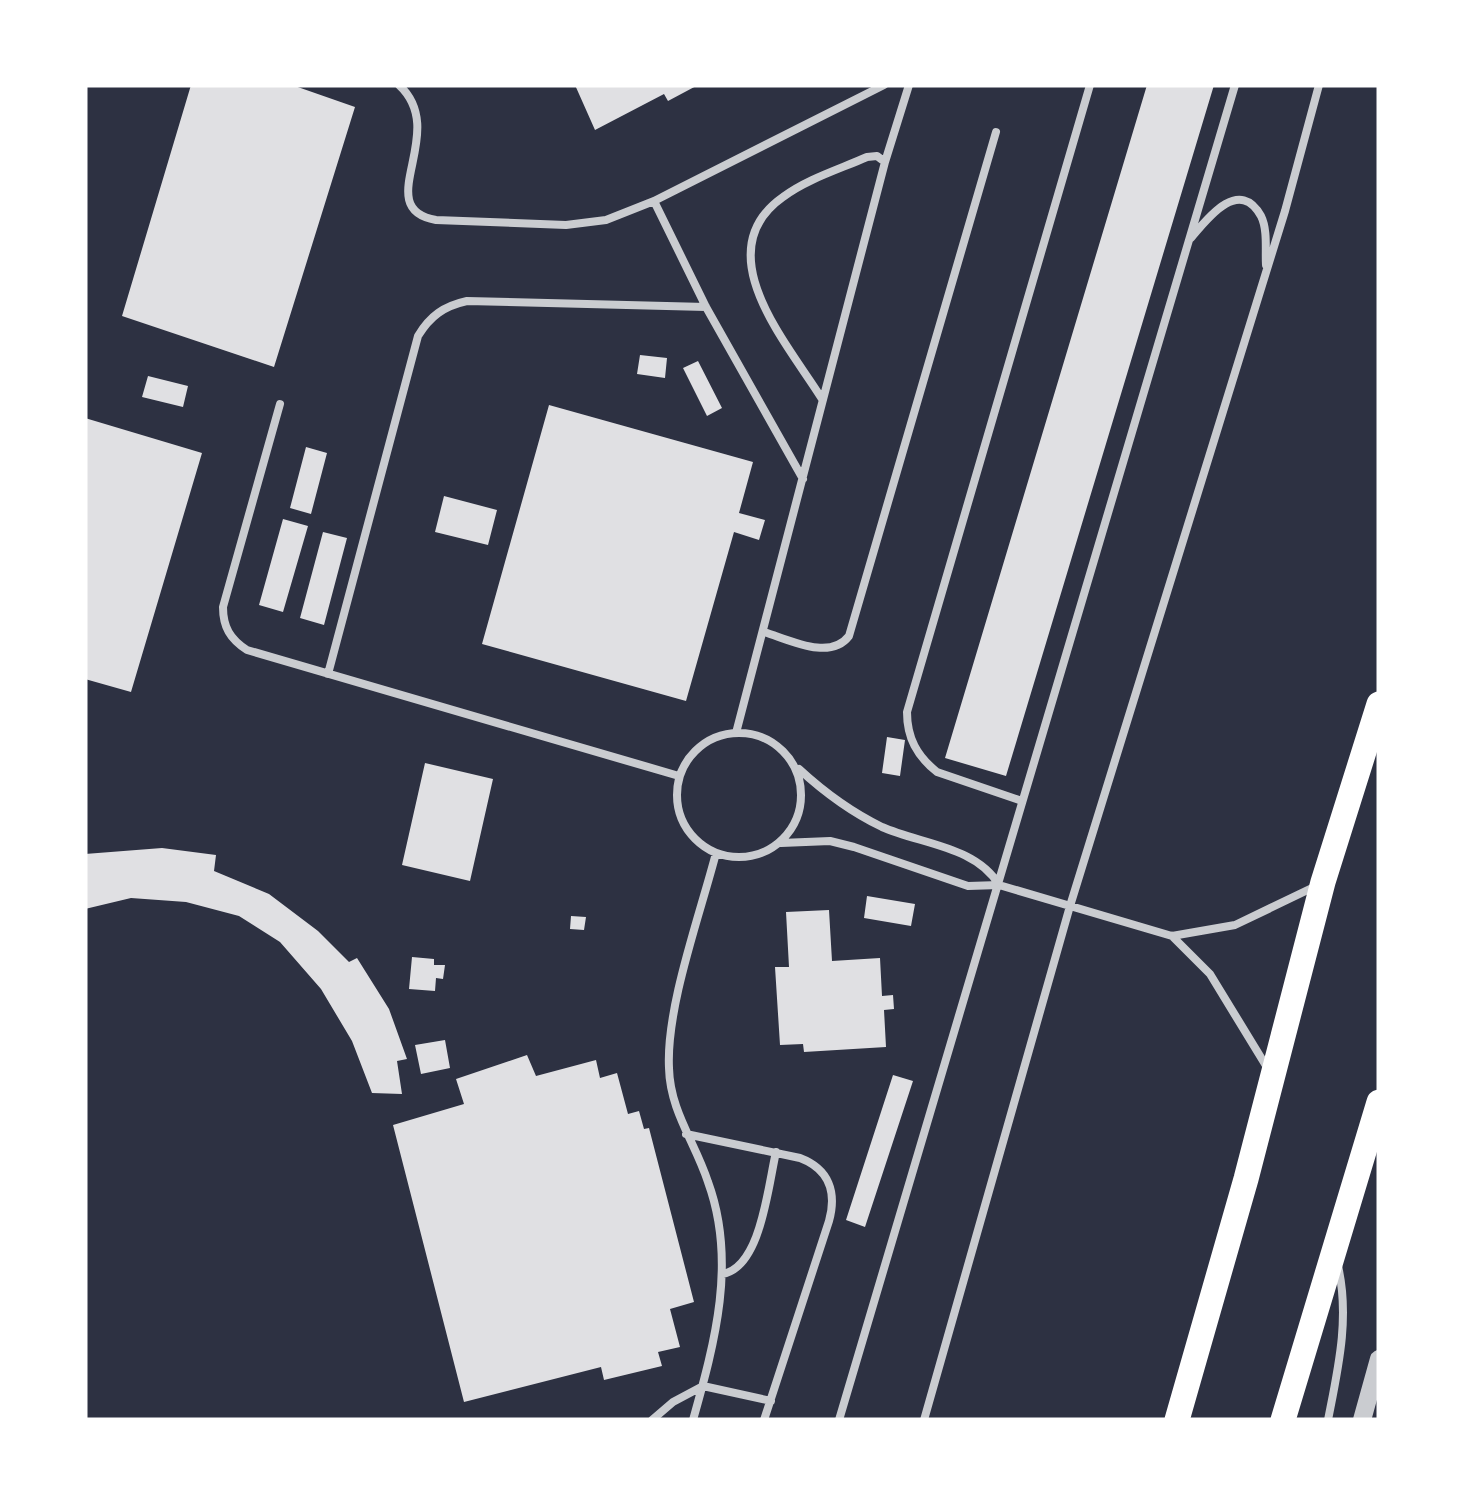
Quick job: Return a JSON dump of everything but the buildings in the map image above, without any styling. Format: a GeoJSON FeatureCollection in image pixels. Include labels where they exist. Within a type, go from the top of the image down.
{"type":"FeatureCollection","features":[{"type":"Feature","properties":{"kind":"highway"},"geometry":{"type":"LineString","coordinates":[[1177,1420],[1273,1078],[1323,882],[1379,704]]}},
{"type":"Feature","properties":{"kind":"highway"},"geometry":{"type":"LineString","coordinates":[[1283,1420],[1379,1102]]}},
{"type":"Feature","properties":{"kind":"street"},"geometry":{"type":"LineString","coordinates":[[1362,1420],[1379,1359]]}},
{"type":"Feature","properties":{"kind":"lane"},"geometry":{"type":"LineString","coordinates":[[399,85],[411,98],[420,122],[407,189],[408,201],[424,218],[576,224],[606,220],[654,201],[884,85]]}},
{"type":"Feature","properties":{"kind":"lane"},"geometry":{"type":"LineString","coordinates":[[736,733],[885,162],[909,85]]}},
{"type":"Feature","properties":{"kind":"lane"},"geometry":{"type":"LineString","coordinates":[[1022,801],[937,772],[917,752],[907,727],[907,712],[1090,85]]}},
{"type":"Feature","properties":{"kind":"lane"},"geometry":{"type":"LineString","coordinates":[[839,1420],[1235,85]]}},
{"type":"Feature","properties":{"kind":"lane"},"geometry":{"type":"LineString","coordinates":[[924,1420],[1070,906],[1319,85]]}},
{"type":"Feature","properties":{"kind":"lane"},"geometry":{"type":"LineString","coordinates":[[764,632],[826,649],[839,646],[848,636],[996,132]]}},
{"type":"Feature","properties":{"kind":"lane"},"geometry":{"type":"LineString","coordinates":[[822,400],[760,300],[750,270],[753,238],[772,206],[786,194],[867,157],[877,156],[885,162]]}},
{"type":"Feature","properties":{"kind":"lane"},"geometry":{"type":"LineString","coordinates":[[654,201],[706,307],[802,479]]}},
{"type":"Feature","properties":{"kind":"lane"},"geometry":{"type":"LineString","coordinates":[[1188,242],[1222,204],[1236,201],[1250,205],[1260,215],[1264,228],[1266,270]]}},
{"type":"Feature","properties":{"kind":"lane"},"geometry":{"type":"LineString","coordinates":[[328,674],[418,336],[426,323],[438,312],[467,301],[706,307]]}},
{"type":"Feature","properties":{"kind":"lane"},"geometry":{"type":"LineString","coordinates":[[280,404],[223,607],[223,620],[236,643],[246,650],[679,776]]}},
{"type":"Feature","properties":{"kind":"lane"},"geometry":{"type":"LineString","coordinates":[[999,885],[976,861],[884,828],[860,815],[825,792],[771,741],[736,733],[718,736],[687,759],[679,776],[676,803],[686,828],[716,854],[750,857],[781,842],[830,842],[873,852],[968,886],[999,885],[1172,936],[1234,925],[1323,882]]}},
{"type":"Feature","properties":{"kind":"lane"},"geometry":{"type":"LineString","coordinates":[[781,842],[800,814],[800,780],[794,764]]}},
{"type":"Feature","properties":{"kind":"lane"},"geometry":{"type":"LineString","coordinates":[[694,1420],[720,1313],[722,1274],[718,1217],[710,1185],[670,1089],[670,1042],[673,1016],[716,854]]}},
{"type":"Feature","properties":{"kind":"lane"},"geometry":{"type":"LineString","coordinates":[[1172,936],[1210,974],[1273,1078]]}},
{"type":"Feature","properties":{"kind":"lane"},"geometry":{"type":"LineString","coordinates":[[686,1134],[813,1162],[832,1188],[833,1205],[764,1420]]}},
{"type":"Feature","properties":{"kind":"lane"},"geometry":{"type":"LineString","coordinates":[[722,1274],[740,1267],[754,1247],[776,1152]]}},
{"type":"Feature","properties":{"kind":"lane"},"geometry":{"type":"LineString","coordinates":[[1328,1420],[1344,1308],[1334,1250]]}},
{"type":"Feature","properties":{"kind":"lane"},"geometry":{"type":"LineString","coordinates":[[652,1420],[673,1402],[703,1386],[771,1401]]}}]}
